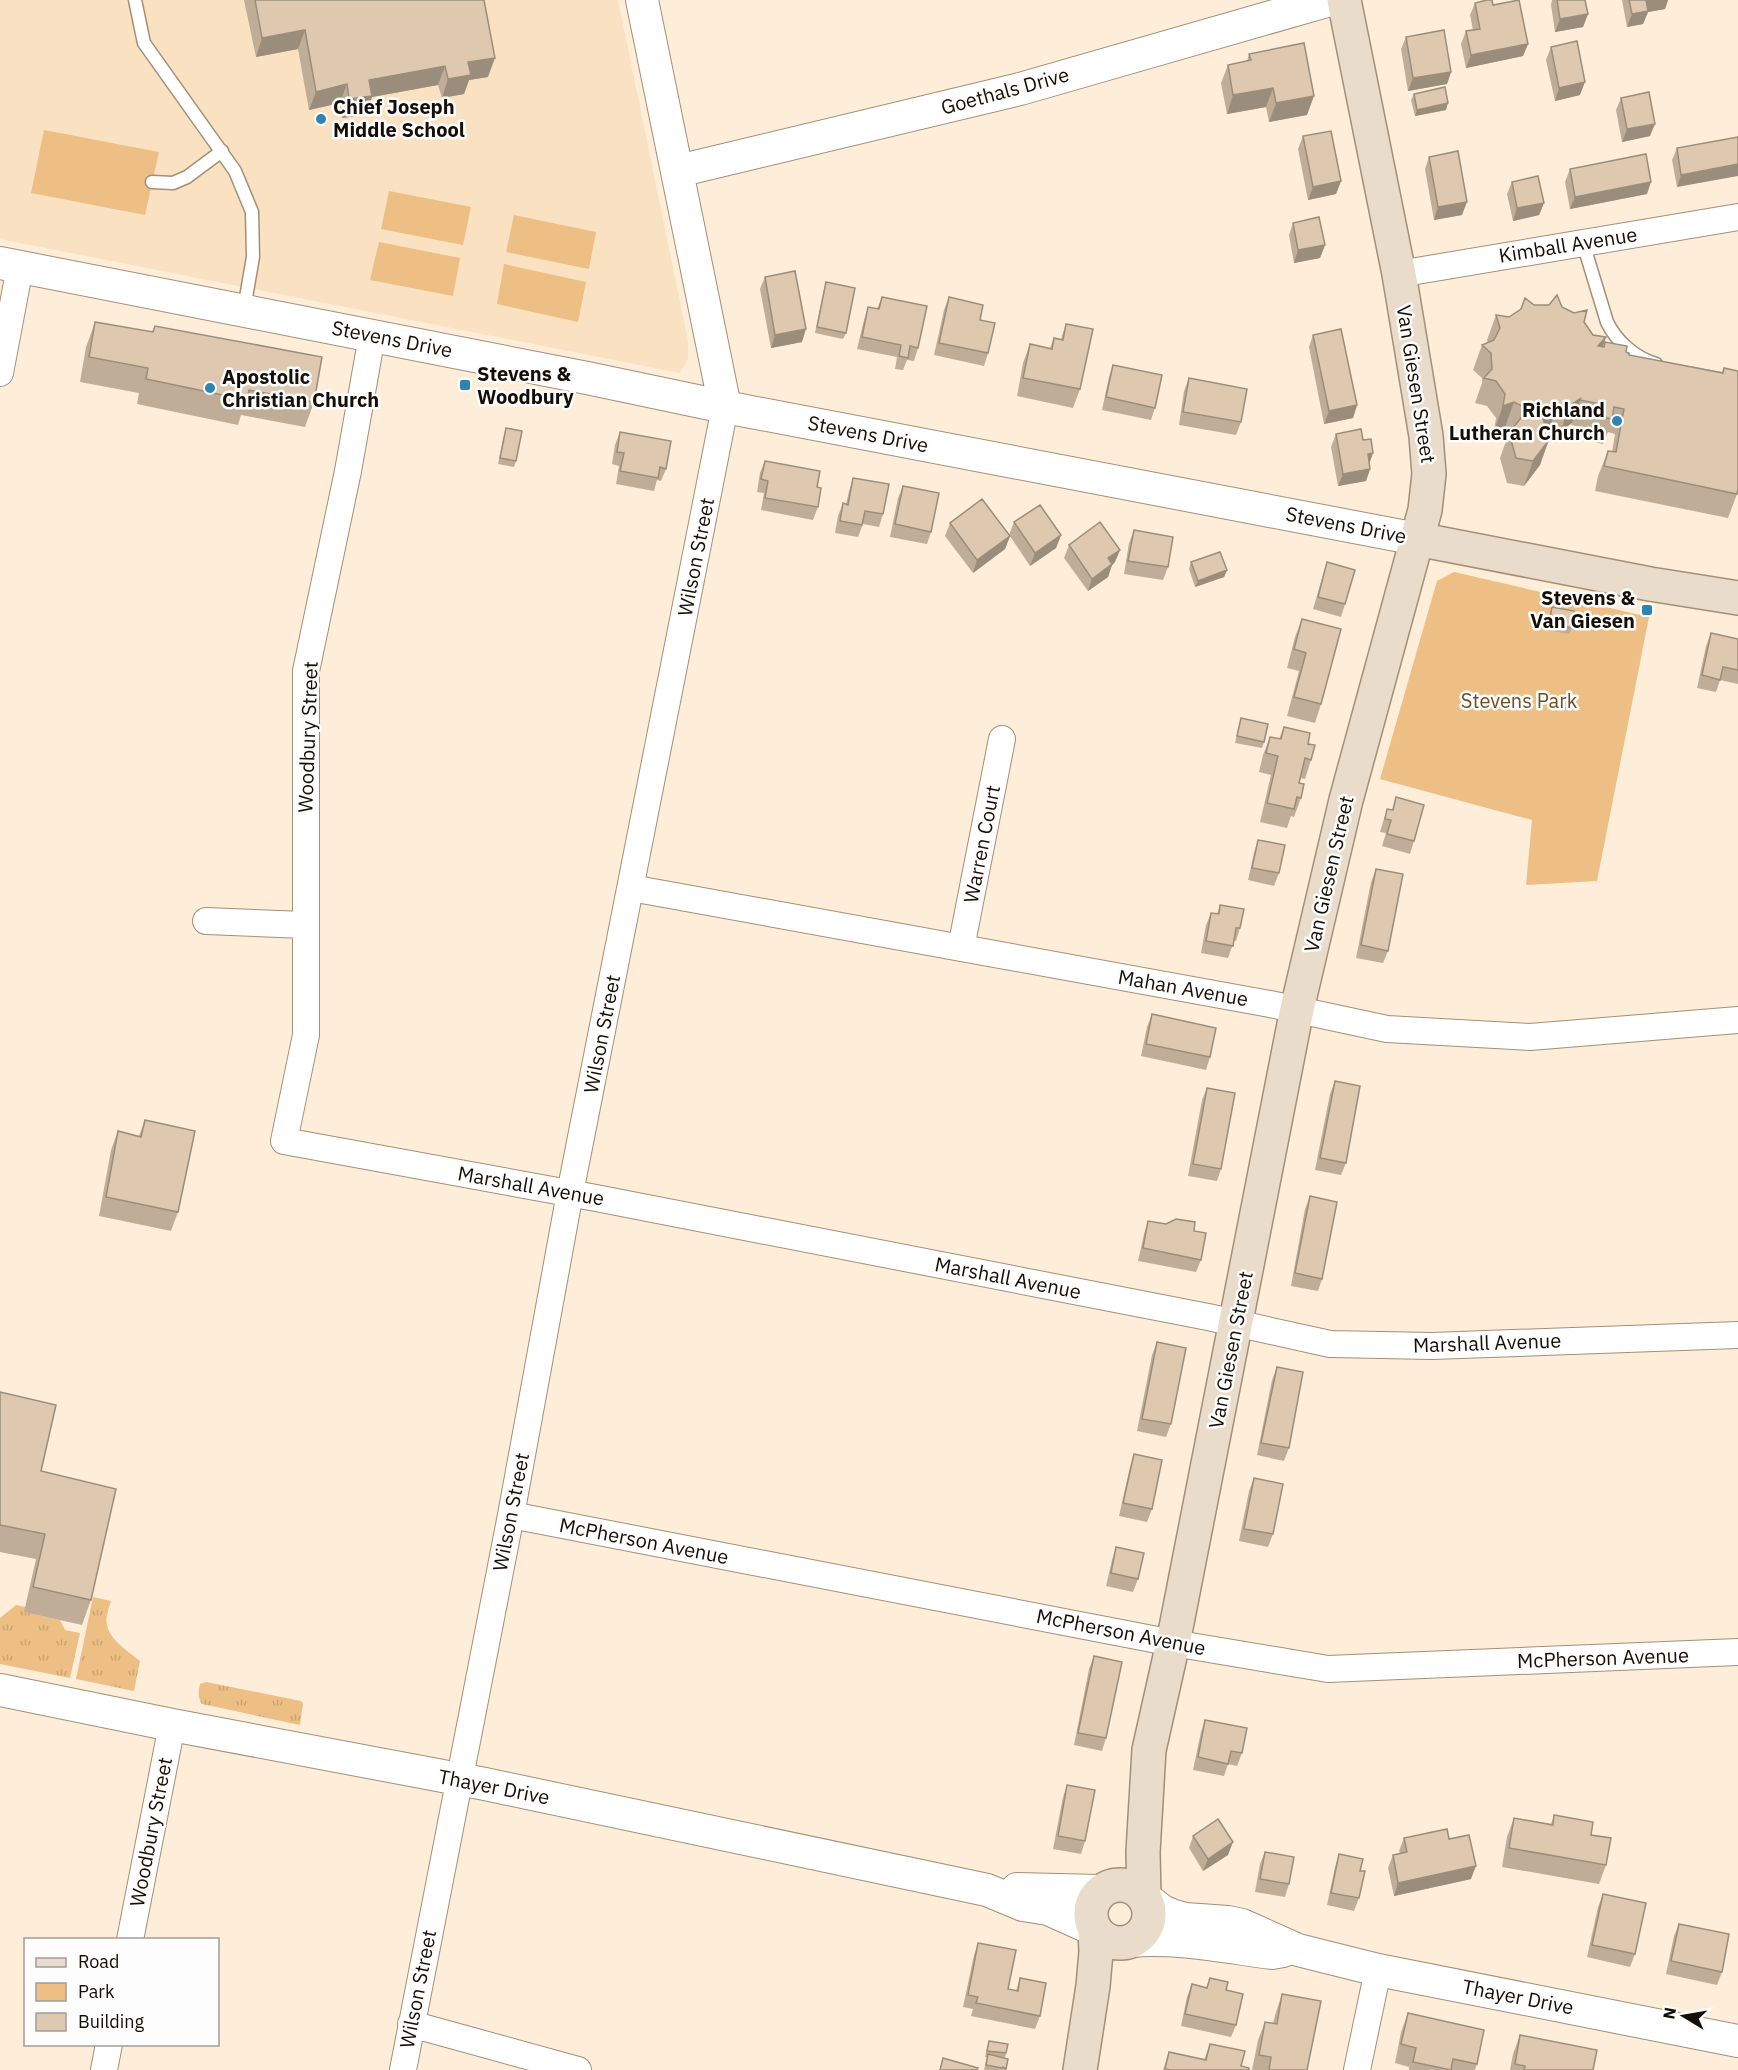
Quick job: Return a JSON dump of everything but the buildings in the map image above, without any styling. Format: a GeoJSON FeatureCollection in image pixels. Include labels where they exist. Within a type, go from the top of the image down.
{"type":"FeatureCollection","features":[{"type":"Feature","properties":{"kind":"main road","name":"Van Giesen Street"},"geometry":{"type":"LineString","coordinates":[[1144,1897],[1143,1852],[1149,1750],[1173,1643],[1297,1010],[1347,800],[1428,490],[1429,454],[1399,274],[1344,0]]}},
{"type":"Feature","properties":{"kind":"main road","name":"Stevens Drive"},"geometry":{"type":"LineString","coordinates":[[1417,539],[1650,584],[1738,598]]}},
{"type":"Feature","properties":{"kind":"main road","name":"Van Giesen Street"},"geometry":{"type":"LineString","coordinates":[[1100,1891],[1115,1869],[1124,1844],[1123,1812],[1128,1785],[1149,1750]]}},
{"type":"Feature","properties":{"kind":"main road"},"geometry":{"type":"LineString","coordinates":[[1080,2070],[1096,1952],[1095,1930],[1090,1914],[1091,1906],[1100,1891],[1107,1887],[1125,1884],[1144,1897],[1150,1913],[1148,1922],[1139,1936],[1131,1941],[1111,1942],[1102,1938],[1095,1930]]}},
{"type":"Feature","properties":{"kind":"main road"},"geometry":{"type":"LineString","coordinates":[[1096,2070],[1104,2047],[1115,1980],[1131,1941]]}},
{"type":"Feature","properties":{"kind":"street","name":"Wilson Street"},"geometry":{"type":"LineString","coordinates":[[403,2070],[511,1515],[570,1193],[725,408],[642,0]]}},
{"type":"Feature","properties":{"kind":"street","name":"Goethals Drive"},"geometry":{"type":"LineString","coordinates":[[678,171],[1020,89],[1330,0]]}},
{"type":"Feature","properties":{"kind":"street","name":"Kimball Avenue"},"geometry":{"type":"LineString","coordinates":[[1399,274],[1738,217]]}},
{"type":"Feature","properties":{"kind":"street","name":"Stevens Drive"},"geometry":{"type":"LineString","coordinates":[[10,265],[576,375],[725,408],[1417,539]]}},
{"type":"Feature","properties":{"kind":"street"},"geometry":{"type":"LineString","coordinates":[[0,373],[10,265]]}},
{"type":"Feature","properties":{"kind":"street","name":"Woodbury Street"},"geometry":{"type":"LineString","coordinates":[[284,1141],[306,1035],[306,671],[348,471],[372,336]]}},
{"type":"Feature","properties":{"kind":"street","name":"Warren Court"},"geometry":{"type":"LineString","coordinates":[[961,948],[1002,739]]}},
{"type":"Feature","properties":{"kind":"street","name":"Mahan Avenue"},"geometry":{"type":"LineString","coordinates":[[631,888],[1297,1010],[1387,1029],[1530,1037],[1738,1020]]}},
{"type":"Feature","properties":{"kind":"street"},"geometry":{"type":"LineString","coordinates":[[206,921],[305,925]]}},
{"type":"Feature","properties":{"kind":"street","name":"Marshall Avenue"},"geometry":{"type":"LineString","coordinates":[[284,1141],[570,1193],[1236,1323],[1330,1344],[1432,1346],[1738,1335]]}},
{"type":"Feature","properties":{"kind":"street","name":"McPherson Avenue"},"geometry":{"type":"LineString","coordinates":[[511,1515],[1173,1643],[1328,1670],[1738,1652]]}},
{"type":"Feature","properties":{"kind":"street","name":"Thayer Drive"},"geometry":{"type":"LineString","coordinates":[[0,1690],[459,1779],[987,1890],[1023,1905],[1048,1909],[1095,1930]]}},
{"type":"Feature","properties":{"kind":"street","name":"Woodbury Street"},"geometry":{"type":"LineString","coordinates":[[130,1938],[172,1725]]}},
{"type":"Feature","properties":{"kind":"street","name":"Thayer Drive"},"geometry":{"type":"LineString","coordinates":[[987,1890],[1023,1888],[1100,1891]]}},
{"type":"Feature","properties":{"kind":"street","name":"Thayer Drive"},"geometry":{"type":"LineString","coordinates":[[1144,1897],[1162,1911],[1174,1916],[1242,1925],[1298,1950],[1378,1970],[1738,2041]]}},
{"type":"Feature","properties":{"kind":"street","name":"Thayer Drive"},"geometry":{"type":"LineString","coordinates":[[1131,1941],[1157,1939],[1183,1941],[1272,1953],[1298,1950]]}},
{"type":"Feature","properties":{"kind":"street"},"geometry":{"type":"LineString","coordinates":[[1358,2070],[1378,1970]]}},
{"type":"Feature","properties":{"kind":"street"},"geometry":{"type":"LineString","coordinates":[[411,2024],[578,2070]]}},
{"type":"Feature","properties":{"kind":"street"},"geometry":{"type":"LineString","coordinates":[[104,2070],[109,2046]]}},
{"type":"Feature","properties":{"kind":"lane"},"geometry":{"type":"LineString","coordinates":[[135,0],[144,43],[235,171],[252,212],[253,257],[244,310]]}},
{"type":"Feature","properties":{"kind":"lane"},"geometry":{"type":"LineString","coordinates":[[152,183],[173,183],[187,177],[222,152]]}},
{"type":"Feature","properties":{"kind":"lane"},"geometry":{"type":"LineString","coordinates":[[1582,243],[1612,333],[1642,358],[1664,365]]}},
{"type":"Feature","properties":{"kind":"shaded area","name":"Chief Joseph Middle School"},"geometry":{"type":"Polygon","coordinates":[[[0,0],[618,0],[688,341],[688,359],[680,373],[0,239],[0,0]]]}},
{"type":"Feature","properties":{"kind":"green space"},"geometry":{"type":"Polygon","coordinates":[[[44,130],[159,152],[145,215],[31,193],[44,130]]]}},
{"type":"Feature","properties":{"kind":"green space"},"geometry":{"type":"Polygon","coordinates":[[[389,191],[471,207],[463,245],[381,229],[389,191]]]}},
{"type":"Feature","properties":{"kind":"green space"},"geometry":{"type":"Polygon","coordinates":[[[514,215],[596,232],[589,269],[506,252],[514,215]]]}},
{"type":"Feature","properties":{"kind":"green space"},"geometry":{"type":"Polygon","coordinates":[[[379,242],[460,258],[453,296],[370,280],[379,242]]]}},
{"type":"Feature","properties":{"kind":"green space"},"geometry":{"type":"Polygon","coordinates":[[[504,264],[586,282],[578,322],[497,304],[504,264]]]}},
{"type":"Feature","properties":{"kind":"green space","name":"Stevens Park"},"geometry":{"type":"Polygon","coordinates":[[[1454,572],[1649,617],[1597,881],[1526,885],[1532,820],[1380,779],[1437,581],[1454,572]]]}},
{"type":"Feature","properties":{"kind":"green space"},"geometry":{"type":"Polygon","coordinates":[[[93,1597],[111,1601],[106,1619],[111,1635],[140,1661],[134,1691],[76,1679],[93,1597]]]}},
{"type":"Feature","properties":{"kind":"green space"},"geometry":{"type":"Polygon","coordinates":[[[16,1605],[25,1607],[25,1612],[60,1620],[65,1630],[80,1633],[70,1678],[0,1664],[0,1618],[16,1605]]]}},
{"type":"Feature","properties":{"kind":"green space"},"geometry":{"type":"Polygon","coordinates":[[[206,1682],[301,1701],[303,1703],[300,1725],[202,1704],[199,1687],[200,1684],[206,1682]]]}},
{"type":"Feature","properties":{"kind":"place","name":"Chief Joseph Middle School"},"geometry":{"type":"Point","coordinates":[321,119]}},
{"type":"Feature","properties":{"kind":"place","name":"Stevens & Woodbury"},"geometry":{"type":"Point","coordinates":[465,385]}},
{"type":"Feature","properties":{"kind":"place","name":"Apostolic Christian Church"},"geometry":{"type":"Point","coordinates":[210,388]}},
{"type":"Feature","properties":{"kind":"place","name":"Richland Lutheran Church"},"geometry":{"type":"Point","coordinates":[1617,421]}},
{"type":"Feature","properties":{"kind":"place","name":"Stevens & Van Giesen"},"geometry":{"type":"Point","coordinates":[1647,610]}}]}
